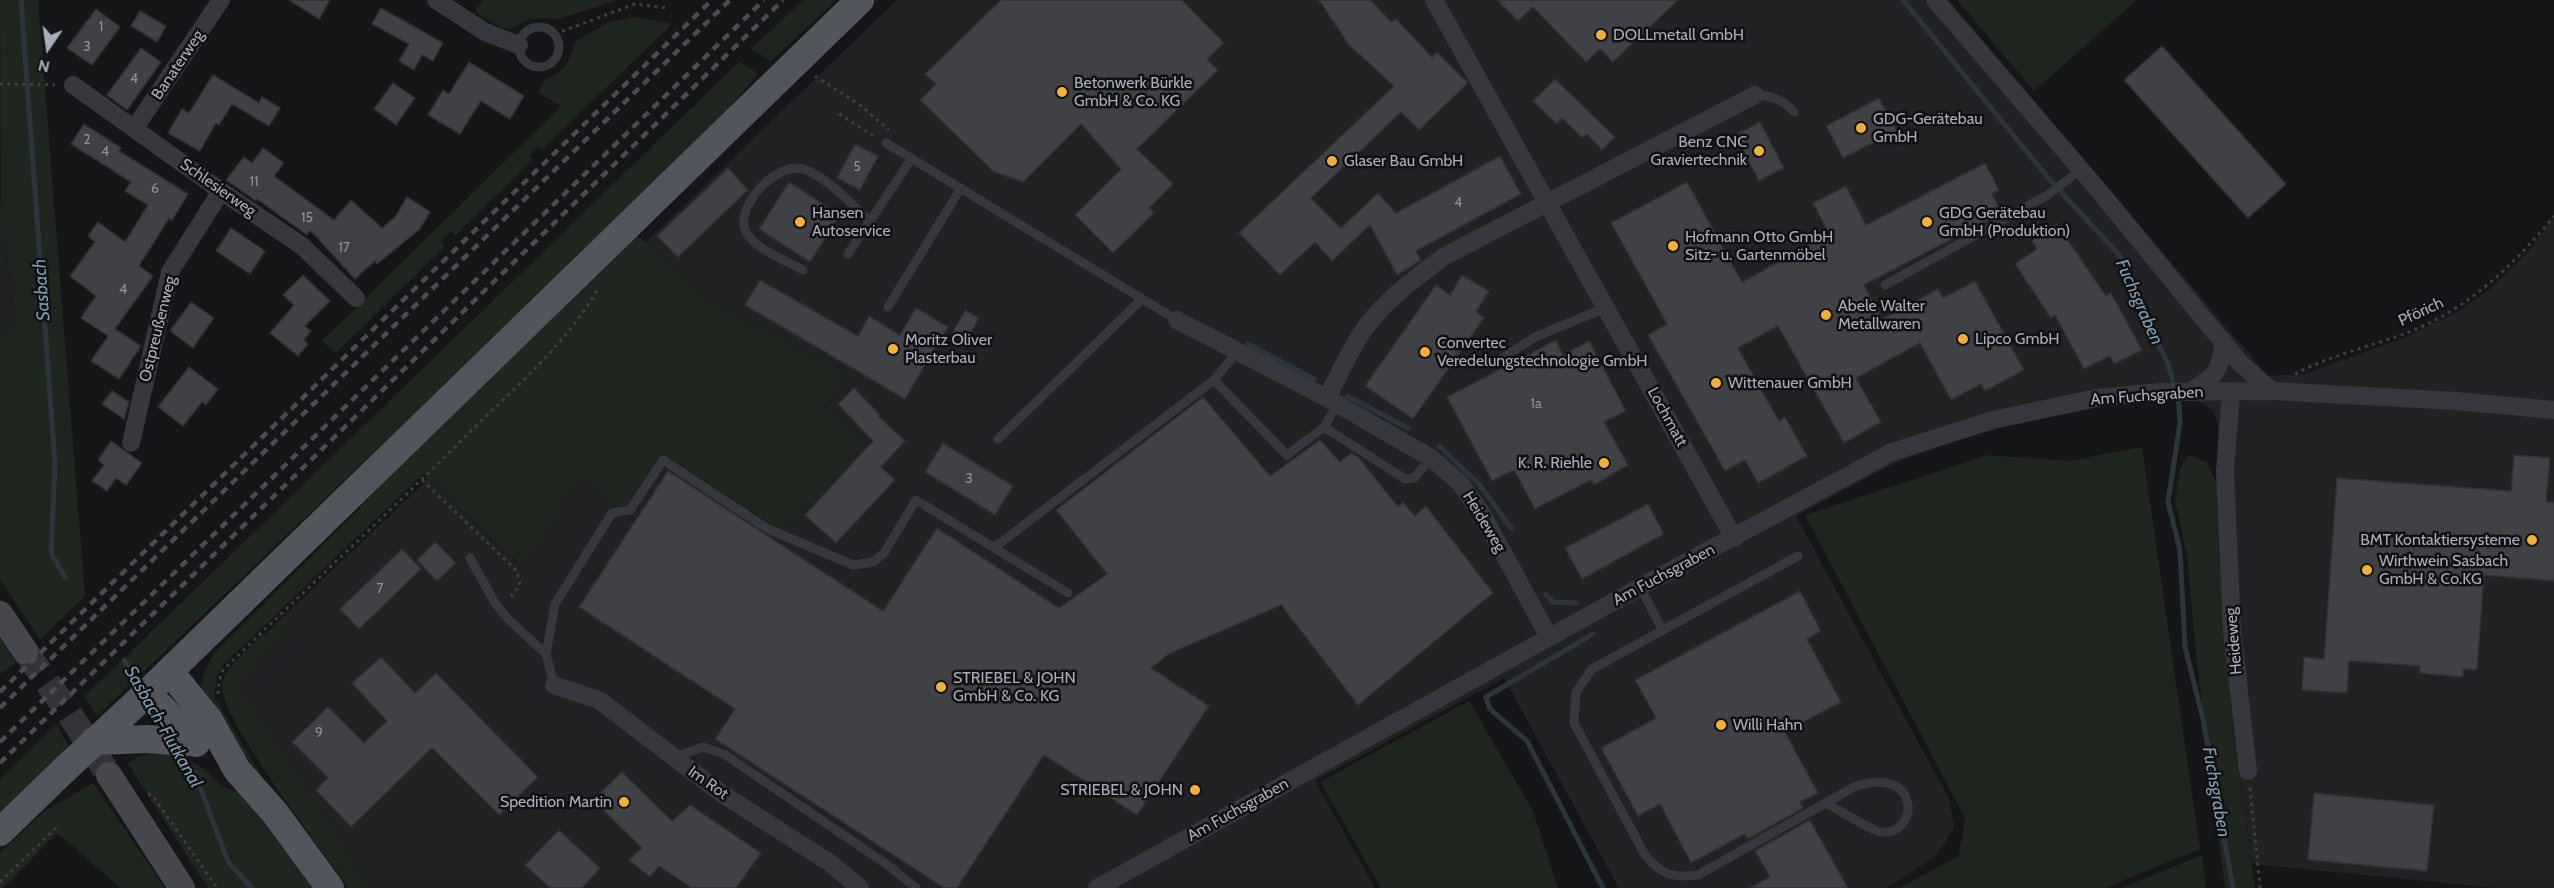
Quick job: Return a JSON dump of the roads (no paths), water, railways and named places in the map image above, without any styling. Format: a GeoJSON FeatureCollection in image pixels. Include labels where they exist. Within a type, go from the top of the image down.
{"type":"FeatureCollection","features":[{"type":"Feature","properties":{"kind":"main road"},"geometry":{"type":"LineString","coordinates":[[0,832],[94,741],[170,672],[860,0]]}},
{"type":"Feature","properties":{"kind":"main road"},"geometry":{"type":"LineString","coordinates":[[170,672],[208,720],[237,770],[275,813],[330,888]]}},
{"type":"Feature","properties":{"kind":"main road"},"geometry":{"type":"LineString","coordinates":[[147,693],[191,743],[237,770]]}},
{"type":"Feature","properties":{"kind":"main road"},"geometry":{"type":"LineString","coordinates":[[94,741],[147,739],[191,743]]}},
{"type":"Feature","properties":{"kind":"street","name":"Banaterweg"},"geometry":{"type":"LineString","coordinates":[[135,129],[221,0]]}},
{"type":"Feature","properties":{"kind":"street","name":"Lochmatt"},"geometry":{"type":"LineString","coordinates":[[1434,0],[1734,538]]}},
{"type":"Feature","properties":{"kind":"street"},"geometry":{"type":"LineString","coordinates":[[1935,0],[2074,176],[2223,341],[2240,363],[2272,391]]}},
{"type":"Feature","properties":{"kind":"street"},"geometry":{"type":"LineString","coordinates":[[440,1],[485,32],[519,45]]}},
{"type":"Feature","properties":{"kind":"street","name":"Schlesierweg"},"geometry":{"type":"LineString","coordinates":[[74,85],[302,246],[356,298]]}},
{"type":"Feature","properties":{"kind":"street"},"geometry":{"type":"LineString","coordinates":[[1332,401],[1357,342],[1373,318],[1402,290],[1443,257],[1755,95]]}},
{"type":"Feature","properties":{"kind":"street","name":"Ostpreußenweg"},"geometry":{"type":"LineString","coordinates":[[131,442],[170,272],[221,191]]}},
{"type":"Feature","properties":{"kind":"street","name":"Heideweg"},"geometry":{"type":"LineString","coordinates":[[1177,320],[1332,401],[1431,458],[1460,483],[1482,514],[1549,637]]}},
{"type":"Feature","properties":{"kind":"street"},"geometry":{"type":"LineString","coordinates":[[2189,392],[2209,380],[2222,363],[2223,341]]}},
{"type":"Feature","properties":{"kind":"street","name":"Am Fuchsgraben"},"geometry":{"type":"LineString","coordinates":[[1097,888],[1640,587],[1892,452],[1993,420],[2097,398],[2161,392],[2272,391],[2456,401],[2554,410]]}},
{"type":"Feature","properties":{"kind":"street","name":"Heideweg"},"geometry":{"type":"LineString","coordinates":[[2231,393],[2225,471],[2232,618],[2248,771]]}},
{"type":"Feature","properties":{"kind":"street"},"geometry":{"type":"LineString","coordinates":[[0,614],[25,651]]}},
{"type":"Feature","properties":{"kind":"street","name":"Im Rot"},"geometry":{"type":"LineString","coordinates":[[554,685],[599,700],[721,793],[830,863],[860,888]]}},
{"type":"Feature","properties":{"kind":"street"},"geometry":{"type":"LineString","coordinates":[[109,776],[182,888]]}},
{"type":"Feature","properties":{"kind":"lane"},"geometry":{"type":"LineString","coordinates":[[541,27],[555,34],[560,48],[552,62],[545,66],[530,64],[520,53],[519,45],[526,31],[541,27]]}},
{"type":"Feature","properties":{"kind":"lane"},"geometry":{"type":"LineString","coordinates":[[1755,95],[1768,95],[1784,102],[1794,112]]}},
{"type":"Feature","properties":{"kind":"lane"},"geometry":{"type":"LineString","coordinates":[[886,143],[1177,320]]}},
{"type":"Feature","properties":{"kind":"lane"},"geometry":{"type":"LineString","coordinates":[[848,254],[912,158]]}},
{"type":"Feature","properties":{"kind":"lane"},"geometry":{"type":"LineString","coordinates":[[803,270],[759,245],[747,233],[742,223],[750,203],[774,174],[788,168],[805,169],[827,182],[871,222]]}},
{"type":"Feature","properties":{"kind":"lane"},"geometry":{"type":"LineString","coordinates":[[1885,285],[2046,196],[2074,176]]}},
{"type":"Feature","properties":{"kind":"lane"},"geometry":{"type":"LineString","coordinates":[[888,307],[961,188]]}},
{"type":"Feature","properties":{"kind":"lane"},"geometry":{"type":"LineString","coordinates":[[998,439],[1142,299]]}},
{"type":"Feature","properties":{"kind":"lane"},"geometry":{"type":"LineString","coordinates":[[1502,359],[1535,337],[1605,308]]}},
{"type":"Feature","properties":{"kind":"lane"},"geometry":{"type":"LineString","coordinates":[[995,547],[1214,380],[1238,352]]}},
{"type":"Feature","properties":{"kind":"lane"},"geometry":{"type":"LineString","coordinates":[[1214,380],[1287,455],[1324,427],[1332,401]]}},
{"type":"Feature","properties":{"kind":"lane"},"geometry":{"type":"LineString","coordinates":[[1324,427],[1405,479],[1414,478],[1431,458]]}},
{"type":"Feature","properties":{"kind":"lane"},"geometry":{"type":"LineString","coordinates":[[554,685],[546,654],[555,604],[612,513],[630,510],[663,460],[768,529],[853,565],[873,562],[884,553],[916,500],[1068,593]]}},
{"type":"Feature","properties":{"kind":"lane"},"geometry":{"type":"LineString","coordinates":[[1798,556],[1592,669],[1576,692],[1574,723],[1645,855],[1655,867],[1675,875],[1698,875],[1854,787],[1871,781],[1894,784],[1904,793],[1909,809],[1904,824],[1893,831],[1879,832],[1827,804]]}},
{"type":"Feature","properties":{"kind":"lane"},"geometry":{"type":"LineString","coordinates":[[470,558],[501,610],[546,654]]}},
{"type":"Feature","properties":{"kind":"lane"},"geometry":{"type":"LineString","coordinates":[[1640,587],[1662,629]]}},
{"type":"Feature","properties":{"kind":"lane"},"geometry":{"type":"LineString","coordinates":[[673,758],[703,747],[724,754],[889,866],[916,888]]}},
{"type":"Feature","properties":{"kind":"waterway","name":"Sasbach"},"geometry":{"type":"LineString","coordinates":[[21,0],[55,463],[51,553],[65,577]]}},
{"type":"Feature","properties":{"kind":"waterway","name":"Fuchsgraben"},"geometry":{"type":"LineString","coordinates":[[1903,0],[2049,179],[2122,258],[2131,277],[2136,303],[2168,363],[2179,405],[2180,423],[2168,502],[2180,550],[2185,647],[2203,719],[2233,888]]}},
{"type":"Feature","properties":{"kind":"waterway"},"geometry":{"type":"LineString","coordinates":[[1248,344],[1314,379]]}},
{"type":"Feature","properties":{"kind":"waterway"},"geometry":{"type":"LineString","coordinates":[[1347,396],[1408,428]]}},
{"type":"Feature","properties":{"kind":"waterway"},"geometry":{"type":"LineString","coordinates":[[1439,446],[1479,484],[1511,528]]}},
{"type":"Feature","properties":{"kind":"waterway"},"geometry":{"type":"LineString","coordinates":[[1546,595],[1553,602],[1576,603]]}},
{"type":"Feature","properties":{"kind":"waterway"},"geometry":{"type":"LineString","coordinates":[[1593,634],[1486,697],[1490,709],[1527,741],[1603,888]]}},
{"type":"Feature","properties":{"kind":"waterway","name":"Sasbach-Flutkanal"},"geometry":{"type":"LineString","coordinates":[[124,660],[142,686]]}},
{"type":"Feature","properties":{"kind":"waterway","name":"Sasbach-Flutkanal"},"geometry":{"type":"LineString","coordinates":[[180,750],[196,776],[228,862],[252,888]]}},
{"type":"Feature","properties":{"kind":"tunnel"},"geometry":{"type":"LineString","coordinates":[[25,651],[109,775]]}},
{"type":"Feature","properties":{"kind":"railway"},"geometry":{"type":"LineString","coordinates":[[0,692],[712,0]]}},
{"type":"Feature","properties":{"kind":"railway"},"geometry":{"type":"LineString","coordinates":[[0,708],[730,0]]}},
{"type":"Feature","properties":{"kind":"railway"},"geometry":{"type":"LineString","coordinates":[[0,742],[764,0]]}},
{"type":"Feature","properties":{"kind":"railway"},"geometry":{"type":"LineString","coordinates":[[0,763],[783,0]]}},
{"type":"Feature","properties":{"kind":"place","name":"DOLLmetall GmbH"},"geometry":{"type":"Point","coordinates":[1601,35]}},
{"type":"Feature","properties":{"kind":"place","name":"Betonwerk Bürkle GmbH & Co. KG"},"geometry":{"type":"Point","coordinates":[1062,92]}},
{"type":"Feature","properties":{"kind":"place","name":"GDG-Gerätebau GmbH"},"geometry":{"type":"Point","coordinates":[1861,128]}},
{"type":"Feature","properties":{"kind":"place","name":"Benz CNC Graviertechnik"},"geometry":{"type":"Point","coordinates":[1759,151]}},
{"type":"Feature","properties":{"kind":"place","name":"Glaser Bau GmbH"},"geometry":{"type":"Point","coordinates":[1332,161]}},
{"type":"Feature","properties":{"kind":"place","name":"Hansen Autoservice"},"geometry":{"type":"Point","coordinates":[800,222]}},
{"type":"Feature","properties":{"kind":"place","name":"GDG Gerätebau GmbH (Produktion)"},"geometry":{"type":"Point","coordinates":[1927,222]}},
{"type":"Feature","properties":{"kind":"place","name":"Hofmann Otto GmbH Sitz- u. Gartenmöbel"},"geometry":{"type":"Point","coordinates":[1673,246]}},
{"type":"Feature","properties":{"kind":"place","name":"Abele Walter Metallwaren"},"geometry":{"type":"Point","coordinates":[1826,315]}},
{"type":"Feature","properties":{"kind":"place","name":"Lipco GmbH"},"geometry":{"type":"Point","coordinates":[1963,339]}},
{"type":"Feature","properties":{"kind":"place","name":"Moritz Oliver Plasterbau"},"geometry":{"type":"Point","coordinates":[893,349]}},
{"type":"Feature","properties":{"kind":"place","name":"Convertec Veredelungstechnologie GmbH"},"geometry":{"type":"Point","coordinates":[1425,352]}},
{"type":"Feature","properties":{"kind":"place","name":"Wittenauer GmbH"},"geometry":{"type":"Point","coordinates":[1716,383]}},
{"type":"Feature","properties":{"kind":"place","name":"K. R. Riehle"},"geometry":{"type":"Point","coordinates":[1604,463]}},
{"type":"Feature","properties":{"kind":"place","name":"BMT Kontaktiersysteme"},"geometry":{"type":"Point","coordinates":[2532,540]}},
{"type":"Feature","properties":{"kind":"place","name":"Wirthwein Sasbach GmbH & Co.KG"},"geometry":{"type":"Point","coordinates":[2367,570]}},
{"type":"Feature","properties":{"kind":"place","name":"STRIEBEL & JOHN GmbH & Co. KG"},"geometry":{"type":"Point","coordinates":[941,687]}},
{"type":"Feature","properties":{"kind":"place","name":"Willi Hahn"},"geometry":{"type":"Point","coordinates":[1721,725]}},
{"type":"Feature","properties":{"kind":"place","name":"STRIEBEL & JOHN"},"geometry":{"type":"Point","coordinates":[1195,790]}},
{"type":"Feature","properties":{"kind":"place","name":"Spedition Martin"},"geometry":{"type":"Point","coordinates":[624,802]}}]}
